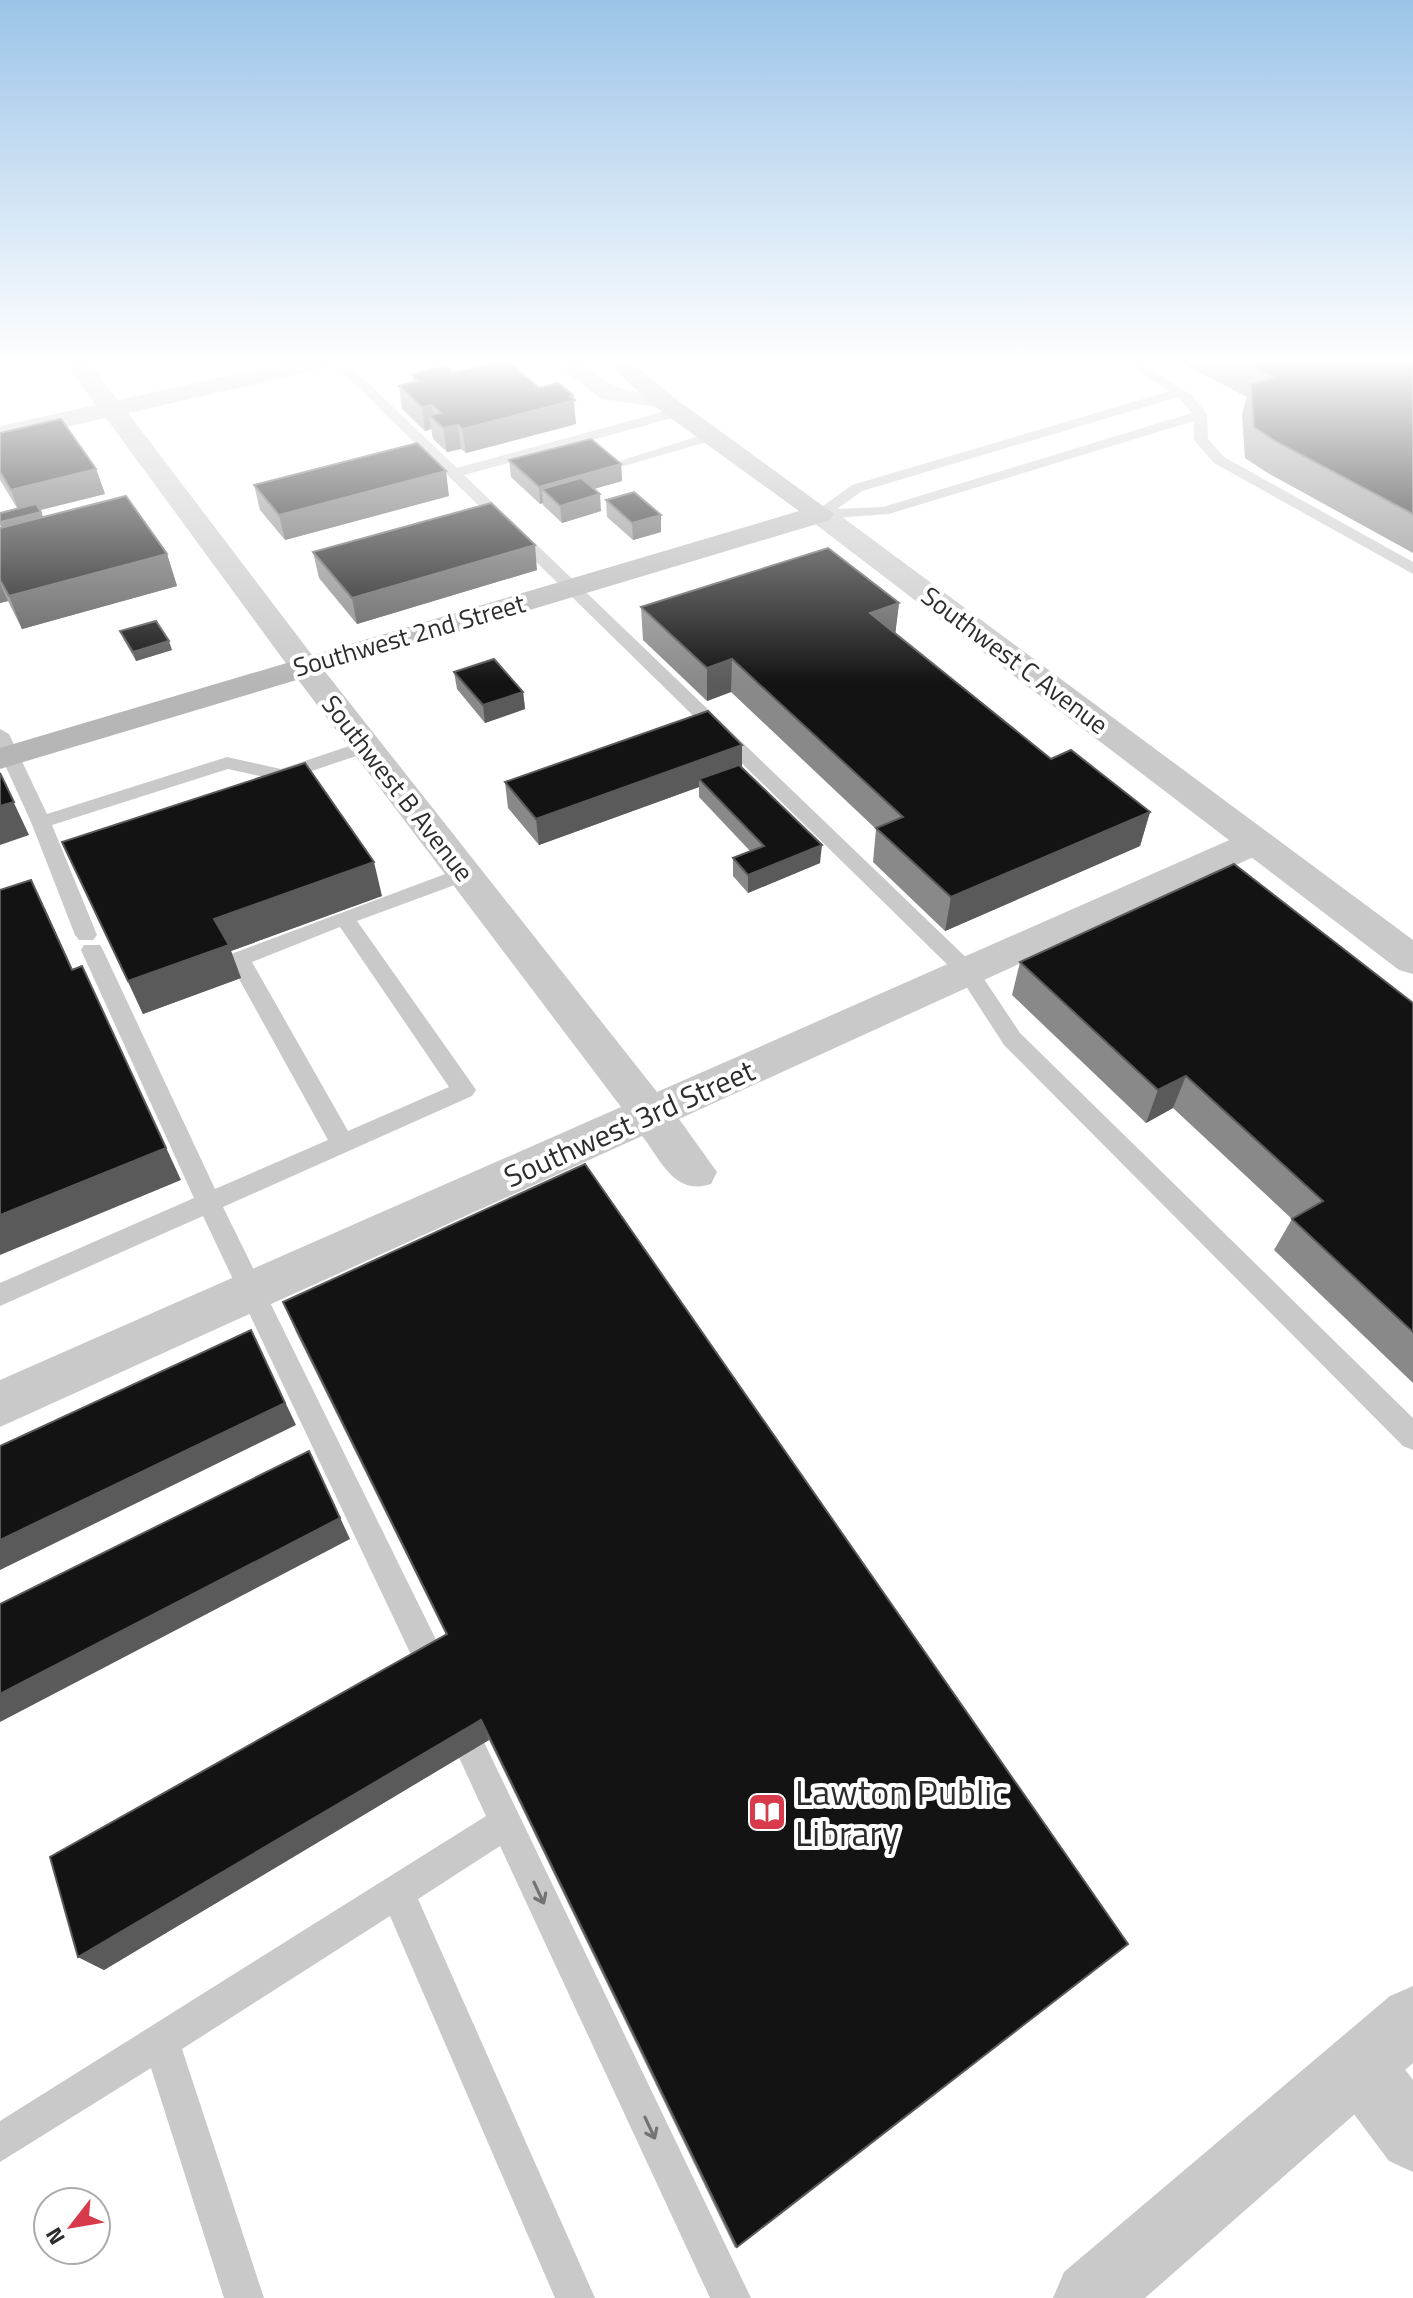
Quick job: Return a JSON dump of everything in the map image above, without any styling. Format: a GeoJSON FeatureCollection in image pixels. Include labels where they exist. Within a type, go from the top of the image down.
{"type":"FeatureCollection","features":[{"type":"Feature","properties":{"kind":"main road","name":"Southwest C Avenue"},"geometry":{"type":"LineString","coordinates":[[757,468],[820,514]]}},
{"type":"Feature","properties":{"kind":"main road","name":"Southwest 2nd Street"},"geometry":{"type":"LineString","coordinates":[[3,750],[304,666],[820,514]]}},
{"type":"Feature","properties":{"kind":"street","name":"Southwest B Avenue"},"geometry":{"type":"LineString","coordinates":[[156,468],[304,666],[695,1172]]}},
{"type":"Feature","properties":{"kind":"street","name":"Southwest C Avenue"},"geometry":{"type":"LineString","coordinates":[[820,514],[1413,960]]}},
{"type":"Feature","properties":{"kind":"street","name":"Southwest 3rd Street"},"geometry":{"type":"LineString","coordinates":[[0,1404],[1256,842]]}},
{"type":"Feature","properties":{"kind":"street"},"geometry":{"type":"LineString","coordinates":[[1090,2298],[1413,2019]]}},
{"type":"Feature","properties":{"kind":"street"},"geometry":{"type":"LineString","coordinates":[[1360,2066],[1413,2137]]}},
{"type":"Feature","properties":{"kind":"lane"},"geometry":{"type":"LineString","coordinates":[[450,468],[968,972],[1012,1039],[1413,1437]]}},
{"type":"Feature","properties":{"kind":"lane"},"geometry":{"type":"LineString","coordinates":[[455,473],[470,468]]}},
{"type":"Feature","properties":{"kind":"lane"},"geometry":{"type":"LineString","coordinates":[[820,514],[857,488],[924,468]]}},
{"type":"Feature","properties":{"kind":"lane"},"geometry":{"type":"LineString","coordinates":[[820,514],[884,511],[1025,468]]}},
{"type":"Feature","properties":{"kind":"lane"},"geometry":{"type":"LineString","coordinates":[[1234,468],[1413,569]]}},
{"type":"Feature","properties":{"kind":"lane"},"geometry":{"type":"LineString","coordinates":[[41,822],[227,763],[282,775],[367,746]]}},
{"type":"Feature","properties":{"kind":"lane"},"geometry":{"type":"LineString","coordinates":[[3,750],[41,822],[89,943],[209,1203],[434,1669]]}},
{"type":"Feature","properties":{"kind":"lane"},"geometry":{"type":"LineString","coordinates":[[343,1144],[239,959],[464,874]]}},
{"type":"Feature","properties":{"kind":"lane"},"geometry":{"type":"LineString","coordinates":[[0,1295],[464,1090],[344,918]]}},
{"type":"Feature","properties":{"kind":"lane"},"geometry":{"type":"LineString","coordinates":[[472,1751],[731,2298]]}},
{"type":"Feature","properties":{"kind":"lane"},"geometry":{"type":"LineString","coordinates":[[0,2143],[506,1823]]}},
{"type":"Feature","properties":{"kind":"lane"},"geometry":{"type":"LineString","coordinates":[[397,1891],[575,2298]]}},
{"type":"Feature","properties":{"kind":"lane"},"geometry":{"type":"LineString","coordinates":[[161,2041],[244,2298]]}},
{"type":"Feature","properties":{"kind":"building"},"geometry":{"type":"Polygon","coordinates":[[[0,468],[96,469],[11,490],[0,468]]]}},
{"type":"Feature","properties":{"kind":"building"},"geometry":{"type":"Polygon","coordinates":[[[319,468],[443,468],[446,471],[279,515],[254,485],[319,468]]]}},
{"type":"Feature","properties":{"kind":"building"},"geometry":{"type":"Polygon","coordinates":[[[518,468],[606,468],[539,487],[518,468]]]}},
{"type":"Feature","properties":{"kind":"building"},"geometry":{"type":"Polygon","coordinates":[[[1326,468],[1413,468],[1413,514],[1326,468]]]}},
{"type":"Feature","properties":{"kind":"building"},"geometry":{"type":"Polygon","coordinates":[[[581,478],[600,494],[560,506],[542,489],[581,478]]]}},
{"type":"Feature","properties":{"kind":"building"},"geometry":{"type":"Polygon","coordinates":[[[634,492],[661,515],[632,523],[606,500],[634,492]]]}},
{"type":"Feature","properties":{"kind":"building"},"geometry":{"type":"Polygon","coordinates":[[[126,496],[167,554],[9,596],[0,580],[0,528],[126,496]]]}},
{"type":"Feature","properties":{"kind":"building"},"geometry":{"type":"Polygon","coordinates":[[[491,503],[535,545],[352,598],[313,552],[491,503]]]}},
{"type":"Feature","properties":{"kind":"building"},"geometry":{"type":"Polygon","coordinates":[[[36,504],[41,512],[0,522],[0,513],[36,504]]]}},
{"type":"Feature","properties":{"kind":"building"},"geometry":{"type":"Polygon","coordinates":[[[828,548],[899,603],[870,613],[1051,759],[1071,750],[1150,812],[951,897],[876,828],[903,817],[732,659],[707,668],[641,607],[828,548]]]}},
{"type":"Feature","properties":{"kind":"building"},"geometry":{"type":"Polygon","coordinates":[[[156,621],[169,641],[133,652],[120,631],[156,621]]]}},
{"type":"Feature","properties":{"kind":"building"},"geometry":{"type":"Polygon","coordinates":[[[494,659],[523,692],[483,705],[454,672],[494,659]]]}},
{"type":"Feature","properties":{"kind":"building"},"geometry":{"type":"Polygon","coordinates":[[[708,711],[742,745],[536,819],[505,782],[708,711]]]}},
{"type":"Feature","properties":{"kind":"building"},"geometry":{"type":"Polygon","coordinates":[[[305,763],[374,862],[214,919],[229,945],[128,981],[62,842],[305,763]]]}},
{"type":"Feature","properties":{"kind":"building"},"geometry":{"type":"Polygon","coordinates":[[[739,765],[822,845],[748,875],[733,858],[764,846],[699,779],[739,765]]]}},
{"type":"Feature","properties":{"kind":"building"},"geometry":{"type":"Polygon","coordinates":[[[0,773],[14,802],[0,806],[0,773]]]}},
{"type":"Feature","properties":{"kind":"building"},"geometry":{"type":"Polygon","coordinates":[[[1234,864],[1413,1003],[1413,1332],[1292,1219],[1323,1201],[1186,1076],[1158,1090],[1020,962],[1234,864]]]}},
{"type":"Feature","properties":{"kind":"building"},"geometry":{"type":"Polygon","coordinates":[[[31,880],[72,970],[82,966],[166,1148],[0,1215],[0,890],[31,880]]]}},
{"type":"Feature","properties":{"kind":"building","name":"Lawton Public Library"},"geometry":{"type":"Polygon","coordinates":[[[585,1164],[1128,1944],[737,2247],[481,1720],[78,1957],[50,1857],[447,1634],[283,1302],[585,1164]]]}},
{"type":"Feature","properties":{"kind":"building"},"geometry":{"type":"Polygon","coordinates":[[[251,1330],[285,1403],[0,1540],[0,1446],[251,1330]]]}},
{"type":"Feature","properties":{"kind":"building"},"geometry":{"type":"Polygon","coordinates":[[[309,1451],[340,1518],[0,1694],[0,1604],[309,1451]]]}},
{"type":"Feature","properties":{"kind":"place","name":"Lawton Public Library"},"geometry":{"type":"Point","coordinates":[767,1812]}}]}
